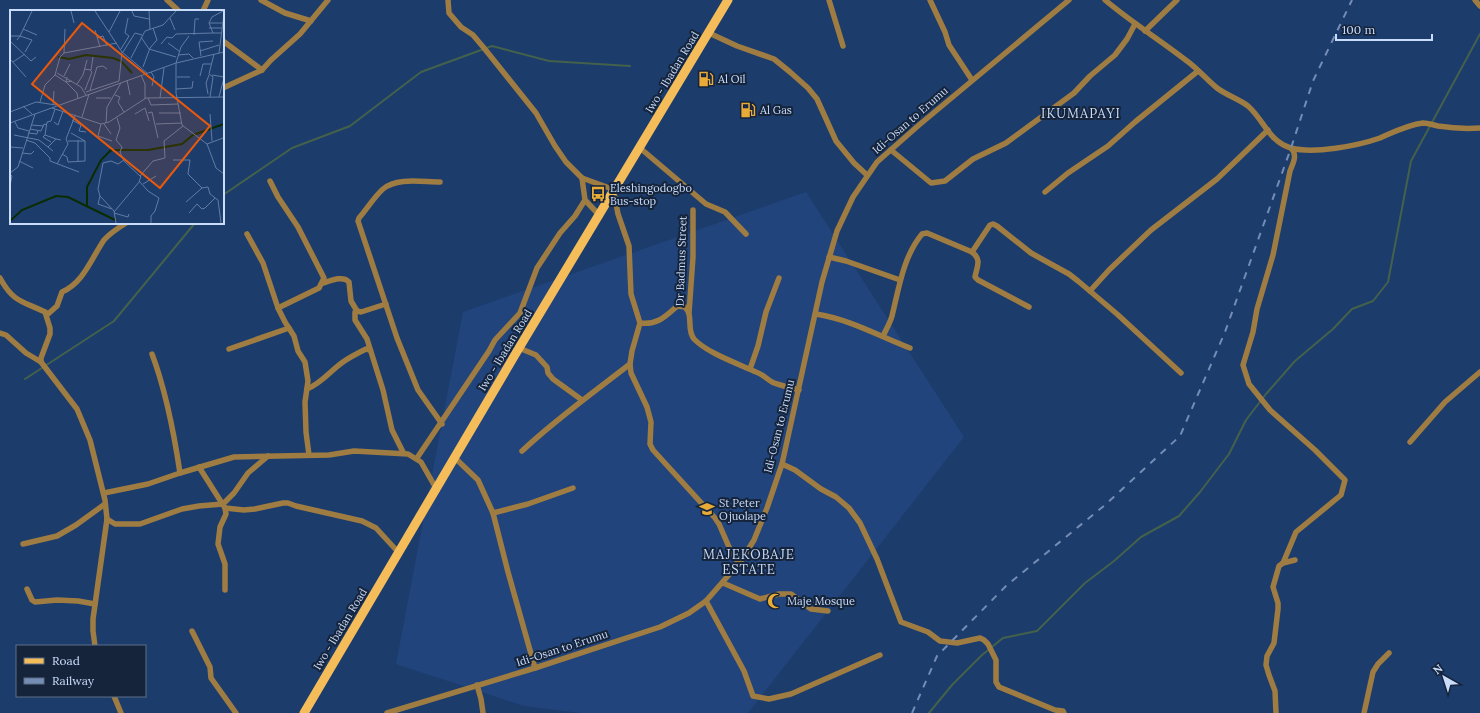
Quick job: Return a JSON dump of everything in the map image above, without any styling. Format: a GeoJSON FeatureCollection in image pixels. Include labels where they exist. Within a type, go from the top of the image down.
{"type":"FeatureCollection","features":[{"type":"Feature","properties":{"kind":"main road","name":"Iwo - Ibadan Road"},"geometry":{"type":"LineString","coordinates":[[304,713],[456,458],[519,348],[600,216],[728,0]]}},
{"type":"Feature","properties":{"kind":"street"},"geometry":{"type":"LineString","coordinates":[[167,0],[178,10]]}},
{"type":"Feature","properties":{"kind":"street"},"geometry":{"type":"LineString","coordinates":[[203,10],[208,0]]}},
{"type":"Feature","properties":{"kind":"street"},"geometry":{"type":"LineString","coordinates":[[261,0],[285,13],[311,21]]}},
{"type":"Feature","properties":{"kind":"street"},"geometry":{"type":"LineString","coordinates":[[224,88],[262,70],[295,39],[328,0]]}},
{"type":"Feature","properties":{"kind":"street"},"geometry":{"type":"LineString","coordinates":[[448,0],[449,13],[461,26],[473,35],[536,112],[559,152],[582,178],[614,191],[618,214],[629,246],[631,294],[640,323],[632,351],[630,364],[631,373],[647,407],[650,417],[650,444],[653,450],[715,518],[728,547],[739,564]]}},
{"type":"Feature","properties":{"kind":"street"},"geometry":{"type":"LineString","coordinates":[[829,0],[843,46]]}},
{"type":"Feature","properties":{"kind":"street"},"geometry":{"type":"LineString","coordinates":[[930,0],[950,45],[972,80]]}},
{"type":"Feature","properties":{"kind":"street","name":"Idi-Osan to Erumu"},"geometry":{"type":"LineString","coordinates":[[387,713],[535,668],[660,627],[689,612],[706,601],[739,564],[754,540],[782,464],[822,282],[837,231],[852,197],[877,162],[972,80],[1069,0]]}},
{"type":"Feature","properties":{"kind":"street"},"geometry":{"type":"LineString","coordinates":[[1105,0],[1198,71],[1217,88],[1248,106],[1268,130],[1271,136],[1279,143],[1291,148],[1324,150],[1358,144],[1388,135],[1400,128],[1425,123],[1470,129],[1480,128]]}},
{"type":"Feature","properties":{"kind":"street"},"geometry":{"type":"LineString","coordinates":[[1145,31],[1177,0]]}},
{"type":"Feature","properties":{"kind":"street"},"geometry":{"type":"LineString","coordinates":[[891,150],[931,183],[945,181],[973,159],[1006,143],[1074,93],[1090,76],[1115,55],[1135,24]]}},
{"type":"Feature","properties":{"kind":"street"},"geometry":{"type":"LineString","coordinates":[[709,33],[737,46],[774,59],[808,88],[817,99],[836,141],[854,163],[868,175]]}},
{"type":"Feature","properties":{"kind":"street"},"geometry":{"type":"LineString","coordinates":[[224,42],[262,70]]}},
{"type":"Feature","properties":{"kind":"street"},"geometry":{"type":"LineString","coordinates":[[1045,192],[1068,173],[1108,146],[1198,71]]}},
{"type":"Feature","properties":{"kind":"street"},"geometry":{"type":"LineString","coordinates":[[1090,292],[1109,270],[1151,230],[1217,179],[1268,130]]}},
{"type":"Feature","properties":{"kind":"street"},"geometry":{"type":"LineString","coordinates":[[640,148],[706,204],[725,212],[746,234]]}},
{"type":"Feature","properties":{"kind":"street"},"geometry":{"type":"LineString","coordinates":[[1276,713],[1275,691],[1268,675],[1266,660],[1274,644],[1278,609],[1278,603],[1273,587],[1276,572],[1279,566],[1283,563],[1296,532],[1341,495],[1346,480],[1270,410],[1248,384],[1243,365],[1253,332],[1256,309],[1273,254],[1290,171],[1295,160],[1294,151],[1291,148]]}},
{"type":"Feature","properties":{"kind":"street"},"geometry":{"type":"LineString","coordinates":[[582,178],[585,200],[600,216]]}},
{"type":"Feature","properties":{"kind":"street"},"geometry":{"type":"LineString","coordinates":[[270,181],[278,197],[298,227],[324,278],[323,283],[319,288],[278,308]]}},
{"type":"Feature","properties":{"kind":"street"},"geometry":{"type":"LineString","coordinates":[[440,182],[400,182],[391,184],[382,190],[359,218],[359,224],[397,338],[418,390],[442,424]]}},
{"type":"Feature","properties":{"kind":"street"},"geometry":{"type":"LineString","coordinates":[[417,458],[442,424],[490,351],[495,340],[520,313],[537,268],[560,233],[575,216],[585,200]]}},
{"type":"Feature","properties":{"kind":"street","name":"Dr Badmus Street"},"geometry":{"type":"LineString","coordinates":[[693,210],[693,257],[689,312],[690,330],[694,338],[700,344],[726,359],[758,372],[772,382],[799,390]]}},
{"type":"Feature","properties":{"kind":"street"},"geometry":{"type":"LineString","coordinates":[[0,278],[15,299],[48,314],[57,306],[62,292],[67,290],[85,272],[105,239],[125,224]]}},
{"type":"Feature","properties":{"kind":"street"},"geometry":{"type":"LineString","coordinates":[[972,252],[980,242],[985,231],[990,225],[993,224],[1031,254],[1069,274],[1117,314],[1181,373]]}},
{"type":"Feature","properties":{"kind":"street"},"geometry":{"type":"LineString","coordinates":[[883,336],[892,318],[900,280],[914,247],[922,234],[927,233],[972,252],[977,256],[978,261],[975,277],[978,280],[1029,307]]}},
{"type":"Feature","properties":{"kind":"street"},"geometry":{"type":"LineString","coordinates":[[247,234],[263,263],[278,308],[294,336],[298,351],[305,362],[308,381],[305,402],[306,432],[309,455]]}},
{"type":"Feature","properties":{"kind":"street"},"geometry":{"type":"LineString","coordinates":[[829,257],[846,261],[900,280]]}},
{"type":"Feature","properties":{"kind":"street"},"geometry":{"type":"LineString","coordinates":[[750,369],[758,346],[766,312],[779,278]]}},
{"type":"Feature","properties":{"kind":"street"},"geometry":{"type":"LineString","coordinates":[[323,283],[338,279],[347,279],[349,282],[351,301],[357,311]]}},
{"type":"Feature","properties":{"kind":"street"},"geometry":{"type":"LineString","coordinates":[[357,311],[361,312],[386,304]]}},
{"type":"Feature","properties":{"kind":"street"},"geometry":{"type":"LineString","coordinates":[[640,323],[648,324],[659,321],[678,306],[685,307],[689,312]]}},
{"type":"Feature","properties":{"kind":"street"},"geometry":{"type":"LineString","coordinates":[[357,311],[355,312],[355,320],[363,332],[370,350],[383,390],[392,430],[403,452]]}},
{"type":"Feature","properties":{"kind":"street"},"geometry":{"type":"LineString","coordinates":[[41,362],[40,358],[50,334],[50,328],[45,312]]}},
{"type":"Feature","properties":{"kind":"street"},"geometry":{"type":"LineString","coordinates":[[816,314],[834,317],[910,348]]}},
{"type":"Feature","properties":{"kind":"street"},"geometry":{"type":"LineString","coordinates":[[229,349],[289,328]]}},
{"type":"Feature","properties":{"kind":"street"},"geometry":{"type":"LineString","coordinates":[[0,333],[6,335],[26,353],[41,362],[77,409],[90,440],[104,491],[107,519],[103,556],[95,604],[93,631],[95,645]]}},
{"type":"Feature","properties":{"kind":"street"},"geometry":{"type":"LineString","coordinates":[[519,348],[536,355],[547,367],[548,372],[553,379],[582,400]]}},
{"type":"Feature","properties":{"kind":"street"},"geometry":{"type":"LineString","coordinates":[[307,389],[323,380],[342,362],[366,349],[370,350]]}},
{"type":"Feature","properties":{"kind":"street"},"geometry":{"type":"LineString","coordinates":[[152,354],[158,369],[169,414],[180,472]]}},
{"type":"Feature","properties":{"kind":"street"},"geometry":{"type":"LineString","coordinates":[[522,451],[541,433],[630,364]]}},
{"type":"Feature","properties":{"kind":"street"},"geometry":{"type":"LineString","coordinates":[[1410,442],[1445,402],[1480,372]]}},
{"type":"Feature","properties":{"kind":"street"},"geometry":{"type":"LineString","coordinates":[[104,491],[148,484],[180,472],[234,457],[329,455],[354,450],[403,452],[417,458],[421,462],[437,490]]}},
{"type":"Feature","properties":{"kind":"street"},"geometry":{"type":"LineString","coordinates":[[224,506],[248,473],[269,456]]}},
{"type":"Feature","properties":{"kind":"street"},"geometry":{"type":"LineString","coordinates":[[456,458],[478,480],[486,494],[493,513],[535,668]]}},
{"type":"Feature","properties":{"kind":"street"},"geometry":{"type":"LineString","coordinates":[[782,464],[795,470],[821,489],[836,497],[853,513],[860,523],[876,559],[900,622],[928,632],[940,641],[957,643],[980,638],[984,640],[988,644],[996,660],[996,682],[999,687],[1064,713]]}},
{"type":"Feature","properties":{"kind":"street"},"geometry":{"type":"LineString","coordinates":[[199,467],[224,506],[226,514],[220,526],[218,544],[225,564],[225,590]]}},
{"type":"Feature","properties":{"kind":"street"},"geometry":{"type":"LineString","coordinates":[[493,513],[528,504],[573,488]]}},
{"type":"Feature","properties":{"kind":"street"},"geometry":{"type":"LineString","coordinates":[[22,544],[57,536],[76,525],[105,502]]}},
{"type":"Feature","properties":{"kind":"street"},"geometry":{"type":"LineString","coordinates":[[105,530],[115,524],[140,524],[182,509],[199,506],[224,506],[244,510],[288,503],[362,520],[376,528],[399,553]]}},
{"type":"Feature","properties":{"kind":"street"},"geometry":{"type":"LineString","coordinates":[[107,519],[115,524]]}},
{"type":"Feature","properties":{"kind":"street"},"geometry":{"type":"LineString","coordinates":[[1283,563],[1295,560]]}},
{"type":"Feature","properties":{"kind":"street"},"geometry":{"type":"LineString","coordinates":[[723,583],[760,599],[779,594],[791,594],[811,609],[828,611]]}},
{"type":"Feature","properties":{"kind":"street"},"geometry":{"type":"LineString","coordinates":[[27,589],[32,600],[36,602],[57,600],[95,604]]}},
{"type":"Feature","properties":{"kind":"street"},"geometry":{"type":"LineString","coordinates":[[706,601],[744,671],[753,696],[769,699],[791,694],[880,655]]}},
{"type":"Feature","properties":{"kind":"street"},"geometry":{"type":"LineString","coordinates":[[192,631],[210,667],[211,678],[236,713]]}},
{"type":"Feature","properties":{"kind":"street"},"geometry":{"type":"LineString","coordinates":[[1364,713],[1373,672],[1378,664],[1389,654]]}},
{"type":"Feature","properties":{"kind":"street"},"geometry":{"type":"LineString","coordinates":[[476,685],[481,699],[483,713]]}},
{"type":"Feature","properties":{"kind":"street"},"geometry":{"type":"LineString","coordinates":[[114,697],[121,713]]}},
{"type":"Feature","properties":{"kind":"shaded area"},"geometry":{"type":"Polygon","coordinates":[[[806,192],[964,437],[748,713],[580,713],[524,706],[396,664],[463,312],[806,192]]]}},
{"type":"Feature","properties":{"kind":"waterway"},"geometry":{"type":"LineString","coordinates":[[929,713],[952,685],[982,655],[1003,638],[1037,631],[1085,583],[1114,561],[1141,537],[1179,516],[1200,492],[1229,454],[1246,420],[1266,394],[1295,361],[1333,329],[1352,309],[1373,301],[1388,282],[1411,161],[1480,34]]}},
{"type":"Feature","properties":{"kind":"waterway"},"geometry":{"type":"LineString","coordinates":[[224,194],[292,148],[350,126],[421,72],[492,46],[549,61],[630,66]]}},
{"type":"Feature","properties":{"kind":"waterway"},"geometry":{"type":"LineString","coordinates":[[25,379],[114,321],[194,224]]}},
{"type":"Feature","properties":{"kind":"railway"},"geometry":{"type":"LineString","coordinates":[[912,713],[937,656],[1006,586],[1105,505],[1180,436],[1225,332],[1291,148],[1313,81],[1352,0]]}},
{"type":"Feature","properties":{"kind":"place","name":"Al Oil"},"geometry":{"type":"Point","coordinates":[706,79]}},
{"type":"Feature","properties":{"kind":"place","name":"Al Gas"},"geometry":{"type":"Point","coordinates":[748,110]}},
{"type":"Feature","properties":{"kind":"place","name":"Eleshingodogbo Bus-stop"},"geometry":{"type":"Point","coordinates":[598,194]}},
{"type":"Feature","properties":{"kind":"place","name":"St Peter Ojuolape"},"geometry":{"type":"Point","coordinates":[707,509]}},
{"type":"Feature","properties":{"kind":"place","name":"Maje Mosque"},"geometry":{"type":"Point","coordinates":[775,601]}},
{"type":"Feature","properties":{"kind":"district","name":"IKUMAPAYI"},"geometry":{"type":"Point","coordinates":[1081,113]}},
{"type":"Feature","properties":{"kind":"district","name":"MAJEKOBAJE ESTATE"},"geometry":{"type":"Point","coordinates":[749,562]}}]}
